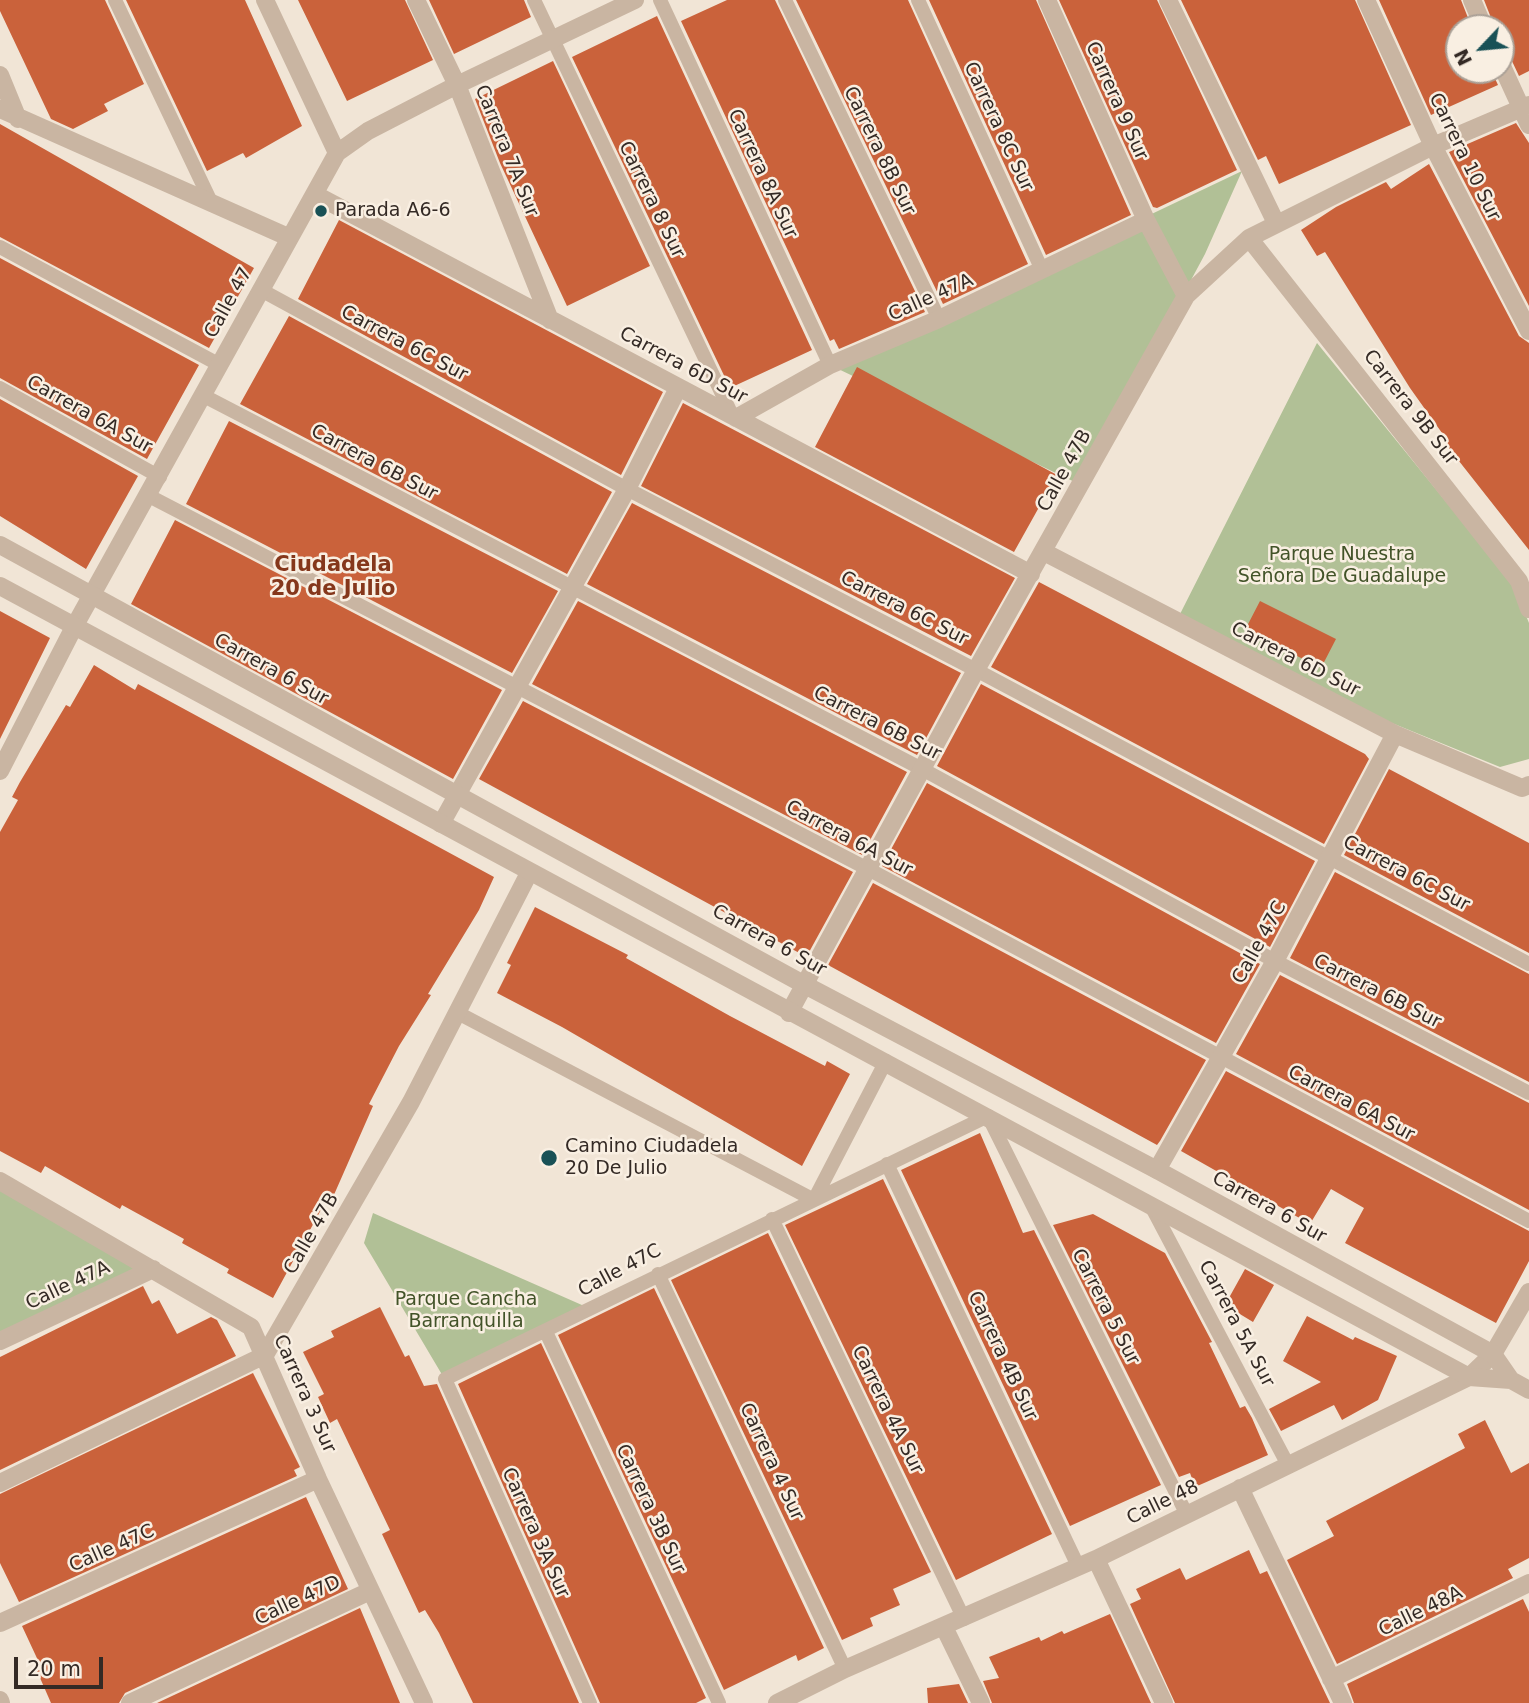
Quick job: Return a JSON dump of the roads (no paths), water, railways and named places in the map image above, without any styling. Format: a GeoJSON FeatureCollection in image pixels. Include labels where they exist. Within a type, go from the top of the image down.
{"type":"FeatureCollection","features":[{"type":"Feature","properties":{"kind":"street"},"geometry":{"type":"LineString","coordinates":[[265,0],[337,153]]}},
{"type":"Feature","properties":{"kind":"street","name":"Carrera 7A Sur"},"geometry":{"type":"LineString","coordinates":[[416,0],[457,85],[550,320]]}},
{"type":"Feature","properties":{"kind":"street","name":"Calle 47"},"geometry":{"type":"LineString","coordinates":[[0,771],[74,626],[160,477],[204,396],[218,364],[288,237],[316,195],[337,153],[368,131],[457,85],[635,0]]}},
{"type":"Feature","properties":{"kind":"street","name":"Carrera 9 Sur"},"geometry":{"type":"LineString","coordinates":[[1047,0],[1146,220],[1186,296]]}},
{"type":"Feature","properties":{"kind":"street"},"geometry":{"type":"LineString","coordinates":[[1168,0],[1276,223]]}},
{"type":"Feature","properties":{"kind":"street","name":"Carrera 10 Sur"},"geometry":{"type":"LineString","coordinates":[[1366,0],[1433,146],[1529,331]]}},
{"type":"Feature","properties":{"kind":"street"},"geometry":{"type":"LineString","coordinates":[[0,75],[18,119]]}},
{"type":"Feature","properties":{"kind":"street"},"geometry":{"type":"LineString","coordinates":[[1512,84],[1525,107],[1529,125]]}},
{"type":"Feature","properties":{"kind":"street","name":"Calle 47B"},"geometry":{"type":"LineString","coordinates":[[789,1013],[976,670],[1186,296],[1249,238],[1433,146],[1525,107]]}},
{"type":"Feature","properties":{"kind":"street"},"geometry":{"type":"LineString","coordinates":[[0,110],[288,237]]}},
{"type":"Feature","properties":{"kind":"street","name":"Carrera 6D Sur"},"geometry":{"type":"LineString","coordinates":[[316,195],[1031,574]]}},
{"type":"Feature","properties":{"kind":"street","name":"Calle 47A"},"geometry":{"type":"LineString","coordinates":[[735,417],[830,365],[939,318],[1146,220]]}},
{"type":"Feature","properties":{"kind":"street","name":"Carrera 9B Sur"},"geometry":{"type":"LineString","coordinates":[[1249,238],[1518,581],[1529,609]]}},
{"type":"Feature","properties":{"kind":"street"},"geometry":{"type":"LineString","coordinates":[[441,824],[570,587],[627,489],[678,388]]}},
{"type":"Feature","properties":{"kind":"street","name":"Carrera 6 Sur"},"geometry":{"type":"LineString","coordinates":[[0,545],[805,985],[1157,1170],[1493,1354],[1511,1380]]}},
{"type":"Feature","properties":{"kind":"street","name":"Carrera 6D Sur"},"geometry":{"type":"LineString","coordinates":[[1044,552],[1395,734],[1527,790]]}},
{"type":"Feature","properties":{"kind":"street","name":"Carrera 6 Sur"},"geometry":{"type":"LineString","coordinates":[[0,586],[789,1013],[886,1061],[1149,1202],[1469,1377],[1511,1380],[1529,1390]]}},
{"type":"Feature","properties":{"kind":"street","name":"Calle 47C"},"geometry":{"type":"LineString","coordinates":[[1157,1170],[1275,961],[1395,734]]}},
{"type":"Feature","properties":{"kind":"street","name":"Calle 47B"},"geometry":{"type":"LineString","coordinates":[[265,1355],[379,1161],[529,873]]}},
{"type":"Feature","properties":{"kind":"street","name":"Carrera 3 Sur"},"geometry":{"type":"LineString","coordinates":[[0,1181],[251,1327],[318,1479],[424,1703]]}},
{"type":"Feature","properties":{"kind":"street","name":"Calle 47A"},"geometry":{"type":"LineString","coordinates":[[0,1341],[153,1269]]}},
{"type":"Feature","properties":{"kind":"street","name":"Calle 48"},"geometry":{"type":"LineString","coordinates":[[777,1703],[812,1695],[845,1669],[1096,1559],[1469,1377],[1493,1354],[1529,1292]]}},
{"type":"Feature","properties":{"kind":"street"},"geometry":{"type":"LineString","coordinates":[[0,1483],[265,1355]]}},
{"type":"Feature","properties":{"kind":"street","name":"Calle 47C"},"geometry":{"type":"LineString","coordinates":[[0,1623],[318,1479]]}},
{"type":"Feature","properties":{"kind":"street"},"geometry":{"type":"LineString","coordinates":[[1240,1488],[1343,1703]]}},
{"type":"Feature","properties":{"kind":"street"},"geometry":{"type":"LineString","coordinates":[[1096,1559],[1164,1703]]}},
{"type":"Feature","properties":{"kind":"street","name":"Calle 48A"},"geometry":{"type":"LineString","coordinates":[[1331,1679],[1529,1583]]}},
{"type":"Feature","properties":{"kind":"street","name":"Calle 47D"},"geometry":{"type":"LineString","coordinates":[[130,1703],[370,1591]]}},
{"type":"Feature","properties":{"kind":"street"},"geometry":{"type":"LineString","coordinates":[[944,1627],[981,1703]]}},
{"type":"Feature","properties":{"kind":"lane"},"geometry":{"type":"LineString","coordinates":[[115,0],[212,204]]}},
{"type":"Feature","properties":{"kind":"lane","name":"Carrera 8 Sur"},"geometry":{"type":"LineString","coordinates":[[534,0],[735,417]]}},
{"type":"Feature","properties":{"kind":"lane","name":"Carrera 8A Sur"},"geometry":{"type":"LineString","coordinates":[[660,0],[830,365]]}},
{"type":"Feature","properties":{"kind":"lane","name":"Carrera 8B Sur"},"geometry":{"type":"LineString","coordinates":[[785,0],[939,318]]}},
{"type":"Feature","properties":{"kind":"lane","name":"Carrera 8C Sur"},"geometry":{"type":"LineString","coordinates":[[918,0],[1042,270]]}},
{"type":"Feature","properties":{"kind":"lane"},"geometry":{"type":"LineString","coordinates":[[0,247],[218,364]]}},
{"type":"Feature","properties":{"kind":"lane","name":"Carrera 6C Sur"},"geometry":{"type":"LineString","coordinates":[[261,290],[627,489],[976,670],[1529,964]]}},
{"type":"Feature","properties":{"kind":"lane","name":"Carrera 6A Sur"},"geometry":{"type":"LineString","coordinates":[[0,388],[160,477]]}},
{"type":"Feature","properties":{"kind":"lane","name":"Carrera 6B Sur"},"geometry":{"type":"LineString","coordinates":[[204,396],[922,769],[1275,961],[1529,1093]]}},
{"type":"Feature","properties":{"kind":"lane","name":"Carrera 6A Sur"},"geometry":{"type":"LineString","coordinates":[[149,496],[868,869],[1529,1221]]}},
{"type":"Feature","properties":{"kind":"lane"},"geometry":{"type":"LineString","coordinates":[[456,1012],[814,1200],[886,1061]]}},
{"type":"Feature","properties":{"kind":"lane","name":"Calle 47C"},"geometry":{"type":"LineString","coordinates":[[445,1379],[988,1116]]}},
{"type":"Feature","properties":{"kind":"lane","name":"Carrera 5 Sur"},"geometry":{"type":"LineString","coordinates":[[988,1116],[1187,1515]]}},
{"type":"Feature","properties":{"kind":"lane","name":"Carrera 4B Sur"},"geometry":{"type":"LineString","coordinates":[[887,1164],[1078,1566]]}},
{"type":"Feature","properties":{"kind":"lane","name":"Carrera 5A Sur"},"geometry":{"type":"LineString","coordinates":[[1149,1202],[1289,1465]]}},
{"type":"Feature","properties":{"kind":"lane","name":"Carrera 4A Sur"},"geometry":{"type":"LineString","coordinates":[[772,1219],[964,1619]]}},
{"type":"Feature","properties":{"kind":"lane","name":"Carrera 4 Sur"},"geometry":{"type":"LineString","coordinates":[[658,1274],[845,1669]]}},
{"type":"Feature","properties":{"kind":"lane","name":"Carrera 3B Sur"},"geometry":{"type":"LineString","coordinates":[[546,1332],[719,1703]]}},
{"type":"Feature","properties":{"kind":"lane","name":"Carrera 3A Sur"},"geometry":{"type":"LineString","coordinates":[[445,1379],[590,1703]]}},
{"type":"Feature","properties":{"kind":"place","name":"Parada A6-6"},"geometry":{"type":"Point","coordinates":[321,211]}},
{"type":"Feature","properties":{"kind":"place","name":"Camino Ciudadela 20 De Julio"},"geometry":{"type":"Point","coordinates":[549,1158]}},
{"type":"Feature","properties":{"kind":"district","name":"Ciudadela 20 de Julio"},"geometry":{"type":"Point","coordinates":[333,578]}},
{"type":"Feature","properties":{"kind":"park label","name":"Parque Nuestra Señora De Guadalupe"},"geometry":{"type":"Point","coordinates":[1342,566]}},
{"type":"Feature","properties":{"kind":"park label","name":"Parque Cancha Barranquilla"},"geometry":{"type":"Point","coordinates":[466,1311]}}]}
